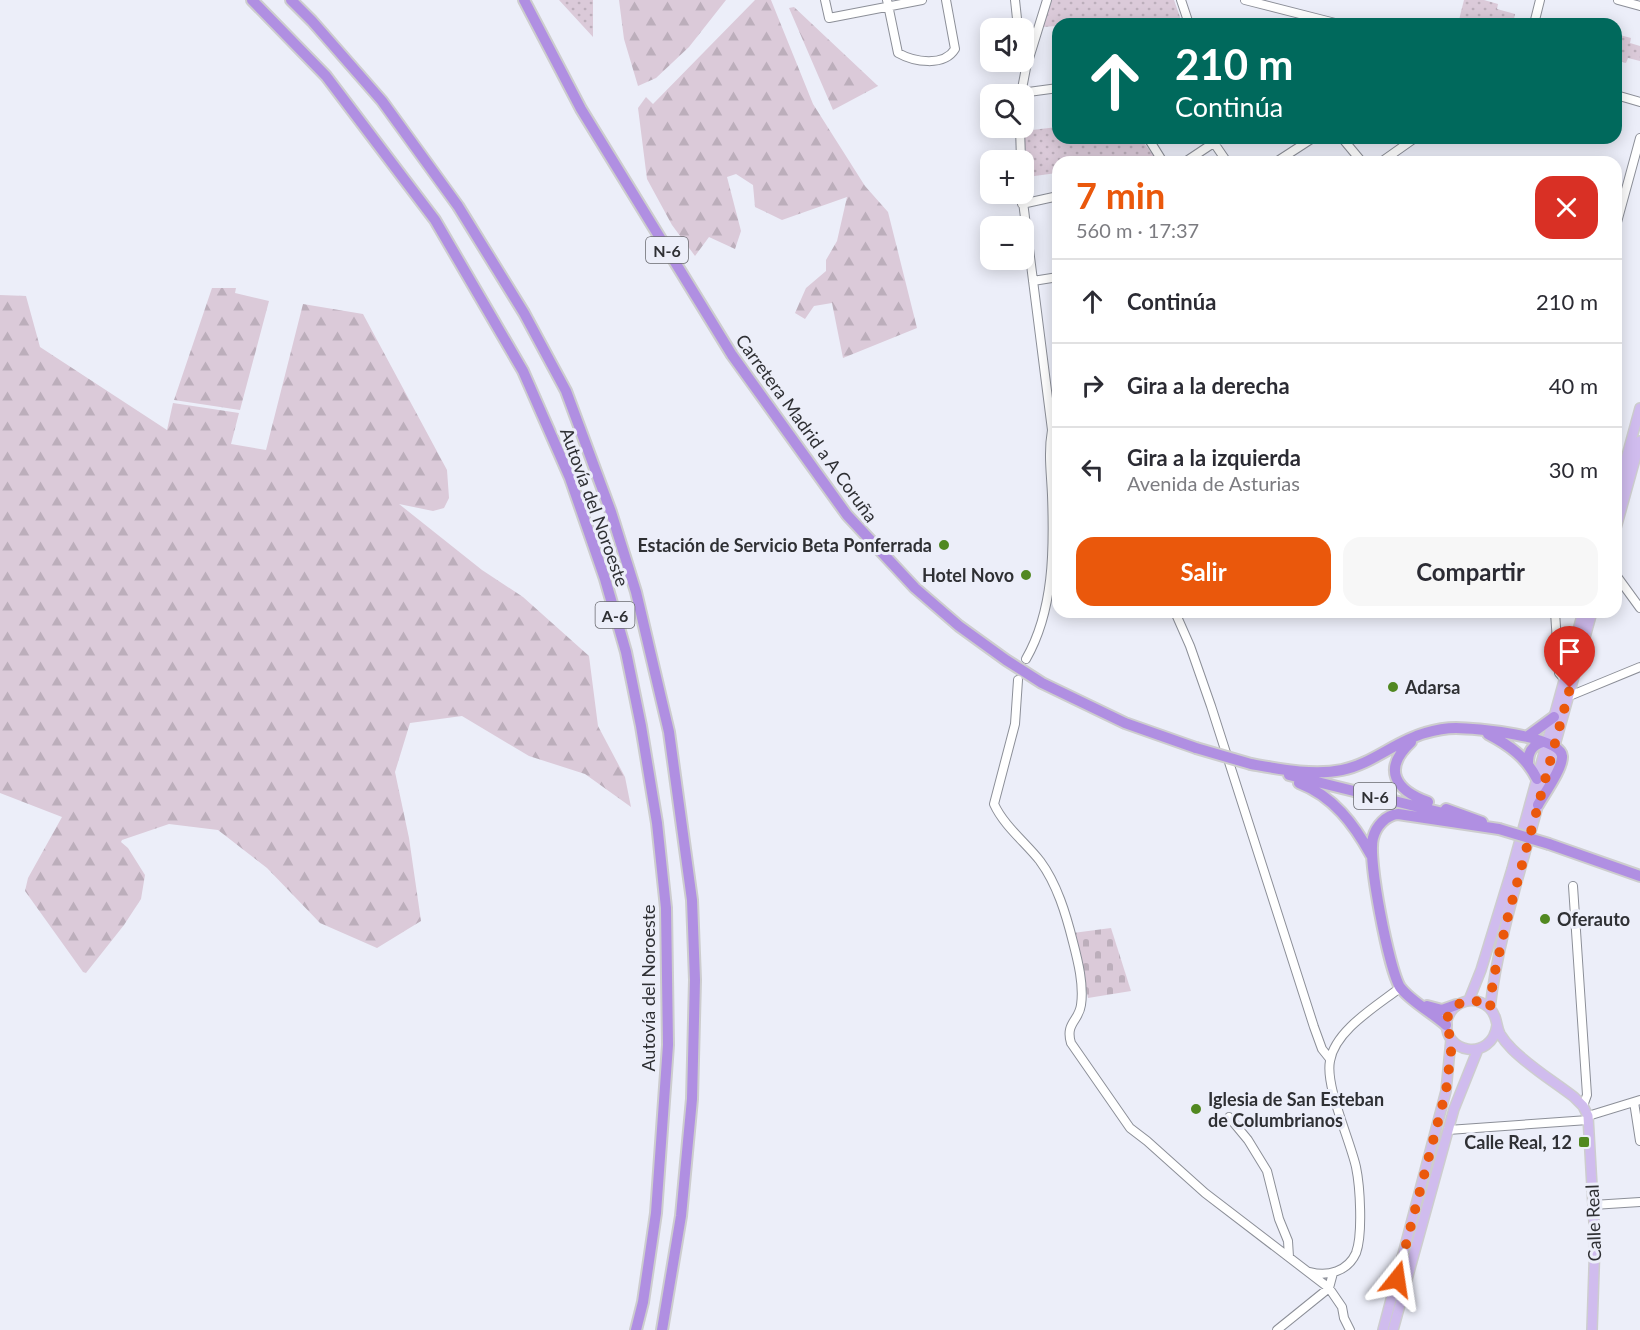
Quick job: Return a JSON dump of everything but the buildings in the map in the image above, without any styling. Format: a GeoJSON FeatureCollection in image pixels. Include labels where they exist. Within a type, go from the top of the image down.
{"type":"FeatureCollection","features":[{"type":"Feature","properties":{"kind":"highway","name":"Autovía del Noroeste"},"geometry":{"type":"LineString","coordinates":[[252,0],[327,76],[435,220],[524,371],[570,478],[605,579],[626,652],[657,823],[666,908],[668,1045],[656,1213],[643,1302],[634,1330]]}},
{"type":"Feature","properties":{"kind":"highway","name":"Autovía del Noroeste"},"geometry":{"type":"LineString","coordinates":[[291,0],[382,101],[458,206],[524,313],[566,391],[611,512],[636,592],[669,732],[692,900],[695,980],[692,1100],[682,1204],[662,1330]]}},
{"type":"Feature","properties":{"kind":"highway","name":"Carretera Madrid a A Coruña"},"geometry":{"type":"LineString","coordinates":[[524,0],[581,109],[732,355],[847,515],[909,582],[959,626],[1042,683],[1125,723],[1196,748],[1251,764],[1318,783],[1419,806],[1550,844],[1640,876]]}},
{"type":"Feature","properties":{"kind":"highway"},"geometry":{"type":"LineString","coordinates":[[1528,736],[1554,717]]}},
{"type":"Feature","properties":{"kind":"highway"},"geometry":{"type":"LineString","coordinates":[[1251,764],[1284,770],[1340,771],[1370,760],[1417,735],[1456,728],[1528,736],[1548,743],[1561,751],[1562,760],[1538,805]]}},
{"type":"Feature","properties":{"kind":"highway"},"geometry":{"type":"LineString","coordinates":[[1482,731],[1509,746],[1528,763],[1537,779]]}},
{"type":"Feature","properties":{"kind":"highway"},"geometry":{"type":"LineString","coordinates":[[1417,735],[1403,749],[1395,764],[1397,778],[1402,789],[1414,797],[1499,829]]}},
{"type":"Feature","properties":{"kind":"highway"},"geometry":{"type":"LineString","coordinates":[[1528,763],[1530,750],[1534,745],[1548,743]]}},
{"type":"Feature","properties":{"kind":"highway"},"geometry":{"type":"LineString","coordinates":[[1251,764],[1303,784],[1329,800],[1346,817],[1371,855]]}},
{"type":"Feature","properties":{"kind":"highway"},"geometry":{"type":"LineString","coordinates":[[1446,1025],[1401,987],[1386,945],[1371,855],[1372,838],[1378,826],[1390,815],[1410,814],[1499,829]]}},
{"type":"Feature","properties":{"kind":"highway"},"geometry":{"type":"LineString","coordinates":[[1420,1004],[1442,1010],[1456,1005]]}},
{"type":"Feature","properties":{"kind":"main road"},"geometry":{"type":"LineString","coordinates":[[1622,474],[1640,408]]}},
{"type":"Feature","properties":{"kind":"main road"},"geometry":{"type":"LineString","coordinates":[[1622,506],[1640,441]]}},
{"type":"Feature","properties":{"kind":"main road"},"geometry":{"type":"LineString","coordinates":[[1469,1000],[1481,970],[1548,743],[1581,618]]}},
{"type":"Feature","properties":{"kind":"main road"},"geometry":{"type":"LineString","coordinates":[[1548,743],[1568,698],[1590,618]]}},
{"type":"Feature","properties":{"kind":"main road"},"geometry":{"type":"LineString","coordinates":[[1490,1008],[1493,980],[1538,805]]}},
{"type":"Feature","properties":{"kind":"main road"},"geometry":{"type":"LineString","coordinates":[[1383,1330],[1446,1091],[1451,1039],[1446,1025],[1448,1016],[1456,1005],[1469,1000],[1482,1002],[1490,1008],[1495,1015],[1500,1035],[1510,1047],[1574,1096],[1583,1106],[1588,1118]]}},
{"type":"Feature","properties":{"kind":"main road"},"geometry":{"type":"LineString","coordinates":[[1451,1039],[1458,1046],[1467,1050],[1478,1049],[1488,1044],[1494,1036],[1497,1025]]}},
{"type":"Feature","properties":{"kind":"main road"},"geometry":{"type":"LineString","coordinates":[[1488,1044],[1510,1047]]}},
{"type":"Feature","properties":{"kind":"main road"},"geometry":{"type":"LineString","coordinates":[[1393,1330],[1448,1130],[1478,1049]]}},
{"type":"Feature","properties":{"kind":"main road","name":"Calle Real"},"geometry":{"type":"LineString","coordinates":[[1588,1118],[1595,1268],[1592,1330]]}},
{"type":"Feature","properties":{"kind":"street"},"geometry":{"type":"LineString","coordinates":[[825,0],[829,18],[888,3],[922,0]]}},
{"type":"Feature","properties":{"kind":"street"},"geometry":{"type":"LineString","coordinates":[[888,3],[898,53],[917,61],[938,60],[951,56],[955,49],[946,0]]}},
{"type":"Feature","properties":{"kind":"street"},"geometry":{"type":"LineString","coordinates":[[1016,0],[1017,18]]}},
{"type":"Feature","properties":{"kind":"street"},"geometry":{"type":"LineString","coordinates":[[1034,42],[1047,0]]}},
{"type":"Feature","properties":{"kind":"street"},"geometry":{"type":"LineString","coordinates":[[1181,0],[1187,18]]}},
{"type":"Feature","properties":{"kind":"street"},"geometry":{"type":"LineString","coordinates":[[1245,0],[1316,18]]}},
{"type":"Feature","properties":{"kind":"street"},"geometry":{"type":"LineString","coordinates":[[1536,18],[1540,0]]}},
{"type":"Feature","properties":{"kind":"street"},"geometry":{"type":"LineString","coordinates":[[1618,0],[1640,6]]}},
{"type":"Feature","properties":{"kind":"street"},"geometry":{"type":"LineString","coordinates":[[1034,92],[1052,89]]}},
{"type":"Feature","properties":{"kind":"street"},"geometry":{"type":"LineString","coordinates":[[1622,97],[1640,102]]}},
{"type":"Feature","properties":{"kind":"street"},"geometry":{"type":"LineString","coordinates":[[1622,197],[1640,138]]}},
{"type":"Feature","properties":{"kind":"street"},"geometry":{"type":"LineString","coordinates":[[1193,156],[1208,144]]}},
{"type":"Feature","properties":{"kind":"street"},"geometry":{"type":"LineString","coordinates":[[1285,156],[1304,144]]}},
{"type":"Feature","properties":{"kind":"street"},"geometry":{"type":"LineString","coordinates":[[1347,144],[1357,156]]}},
{"type":"Feature","properties":{"kind":"street"},"geometry":{"type":"LineString","coordinates":[[1390,156],[1406,144]]}},
{"type":"Feature","properties":{"kind":"street"},"geometry":{"type":"LineString","coordinates":[[1034,201],[1052,197]]}},
{"type":"Feature","properties":{"kind":"street"},"geometry":{"type":"LineString","coordinates":[[1022,204],[1037,324],[1052,416]]}},
{"type":"Feature","properties":{"kind":"street"},"geometry":{"type":"LineString","coordinates":[[1033,281],[1052,278]]}},
{"type":"Feature","properties":{"kind":"street"},"geometry":{"type":"LineString","coordinates":[[1052,440],[1048,449],[1052,523]]}},
{"type":"Feature","properties":{"kind":"street"},"geometry":{"type":"LineString","coordinates":[[1026,659],[1033,645],[1050,582],[1052,555]]}},
{"type":"Feature","properties":{"kind":"street"},"geometry":{"type":"LineString","coordinates":[[1622,583],[1640,608]]}},
{"type":"Feature","properties":{"kind":"street"},"geometry":{"type":"LineString","coordinates":[[1178,618],[1190,646],[1214,716],[1314,1027],[1322,1049],[1330,1059]]}},
{"type":"Feature","properties":{"kind":"street"},"geometry":{"type":"LineString","coordinates":[[1555,618],[1559,673],[1564,680]]}},
{"type":"Feature","properties":{"kind":"street"},"geometry":{"type":"LineString","coordinates":[[1568,698],[1640,667]]}},
{"type":"Feature","properties":{"kind":"street"},"geometry":{"type":"LineString","coordinates":[[1018,680],[1015,724],[994,804],[1041,864],[1062,904],[1073,941],[1079,975],[1081,1008],[1069,1028],[1068,1035],[1071,1043],[1130,1128],[1148,1141],[1205,1193],[1329,1288],[1342,1307],[1350,1330]]}},
{"type":"Feature","properties":{"kind":"street"},"geometry":{"type":"LineString","coordinates":[[1573,886],[1587,1095],[1583,1106]]}},
{"type":"Feature","properties":{"kind":"street"},"geometry":{"type":"LineString","coordinates":[[1302,1269],[1320,1275],[1333,1273],[1348,1264],[1355,1254],[1360,1209],[1356,1167],[1330,1081],[1330,1059],[1339,1039],[1349,1028],[1401,987]]}},
{"type":"Feature","properties":{"kind":"street"},"geometry":{"type":"LineString","coordinates":[[1448,1130],[1588,1118],[1638,1104],[1640,1141]]}},
{"type":"Feature","properties":{"kind":"street"},"geometry":{"type":"LineString","coordinates":[[1229,1117],[1248,1140],[1267,1171],[1279,1219],[1288,1241],[1289,1257]]}},
{"type":"Feature","properties":{"kind":"street"},"geometry":{"type":"LineString","coordinates":[[1593,1205],[1640,1202]]}},
{"type":"Feature","properties":{"kind":"street"},"geometry":{"type":"LineString","coordinates":[[1277,1330],[1329,1288],[1333,1273]]}},
{"type":"Feature","properties":{"kind":"street"},"geometry":{"type":"LineString","coordinates":[[1340,1330],[1344,1318]]}},
{"type":"Feature","properties":{"kind":"green space"},"geometry":{"type":"Polygon","coordinates":[[[559,0],[593,0],[593,37],[559,0]]]}},
{"type":"Feature","properties":{"kind":"green space"},"geometry":{"type":"Polygon","coordinates":[[[619,0],[726,0],[689,47],[656,78],[638,86],[624,39],[619,0]]]}},
{"type":"Feature","properties":{"kind":"green space"},"geometry":{"type":"Polygon","coordinates":[[[755,0],[771,0],[813,104],[865,186],[888,212],[917,328],[843,358],[832,303],[814,306],[805,319],[795,313],[806,288],[826,271],[826,260],[837,241],[847,197],[782,220],[755,207],[753,185],[736,174],[727,177],[741,231],[735,249],[709,237],[695,256],[672,225],[647,179],[638,108],[646,97],[653,104],[755,0]]]}},
{"type":"Feature","properties":{"kind":"green space"},"geometry":{"type":"Polygon","coordinates":[[[1051,0],[1174,0],[1180,18],[1052,18],[1052,26],[1042,27],[1051,0]]]}},
{"type":"Feature","properties":{"kind":"green space"},"geometry":{"type":"Polygon","coordinates":[[[1464,0],[1484,0],[1498,4],[1497,9],[1515,14],[1514,18],[1460,18],[1464,0]]]}},
{"type":"Feature","properties":{"kind":"green space"},"geometry":{"type":"Polygon","coordinates":[[[794,7],[878,86],[833,110],[789,8],[794,7]]]}},
{"type":"Feature","properties":{"kind":"green space"},"geometry":{"type":"Polygon","coordinates":[[[1622,36],[1631,38],[1630,43],[1640,46],[1640,61],[1628,58],[1626,63],[1622,62],[1622,36]]]}},
{"type":"Feature","properties":{"kind":"green space"},"geometry":{"type":"Polygon","coordinates":[[[1052,128],[1052,144],[1145,144],[1154,156],[1052,156],[1052,174],[1034,176],[1034,150],[1025,150],[1024,138],[1034,138],[1034,130],[1052,128]]]}},
{"type":"Feature","properties":{"kind":"green space"},"geometry":{"type":"Polygon","coordinates":[[[212,288],[236,288],[235,293],[269,301],[240,410],[174,400],[212,288]]]}},
{"type":"Feature","properties":{"kind":"green space"},"geometry":{"type":"Polygon","coordinates":[[[0,295],[26,296],[40,347],[167,430],[173,403],[239,413],[231,444],[266,450],[303,304],[363,314],[447,470],[449,498],[444,508],[433,511],[399,504],[482,570],[523,597],[589,656],[598,726],[625,777],[631,807],[585,774],[529,756],[462,716],[410,723],[395,772],[409,838],[421,921],[377,948],[320,923],[267,868],[218,830],[169,824],[122,840],[121,842],[128,848],[145,875],[141,899],[124,925],[86,973],[83,972],[25,891],[28,878],[62,817],[0,793],[0,295]]]}},
{"type":"Feature","properties":{"kind":"green space"},"geometry":{"type":"Polygon","coordinates":[[[1111,928],[1131,991],[1088,998],[1073,933],[1111,928]]]}},
{"type":"Feature","properties":{"kind":"place","name":"Estación de Servicio Beta Ponferrada"},"geometry":{"type":"Point","coordinates":[944,545]}},
{"type":"Feature","properties":{"kind":"place","name":"Hotel Novo"},"geometry":{"type":"Point","coordinates":[1026,575]}},
{"type":"Feature","properties":{"kind":"place","name":"Adarsa"},"geometry":{"type":"Point","coordinates":[1393,687]}},
{"type":"Feature","properties":{"kind":"place","name":"Oferauto"},"geometry":{"type":"Point","coordinates":[1545,919]}},
{"type":"Feature","properties":{"kind":"place","name":"Iglesia de San Esteban de Columbrianos"},"geometry":{"type":"Point","coordinates":[1196,1109]}},
{"type":"Feature","properties":{"kind":"place","name":"Calle Real, 12"},"geometry":{"type":"Point","coordinates":[1584,1142]}},
{"type":"Feature","properties":{"kind":"route"},"geometry":{"type":"LineString","coordinates":[[1397,1279],[1446,1091],[1451,1052],[1451,1039],[1446,1025],[1448,1016],[1456,1005],[1469,1000],[1482,1002],[1490,1008],[1493,980],[1507,920],[1570,688]]}}]}
